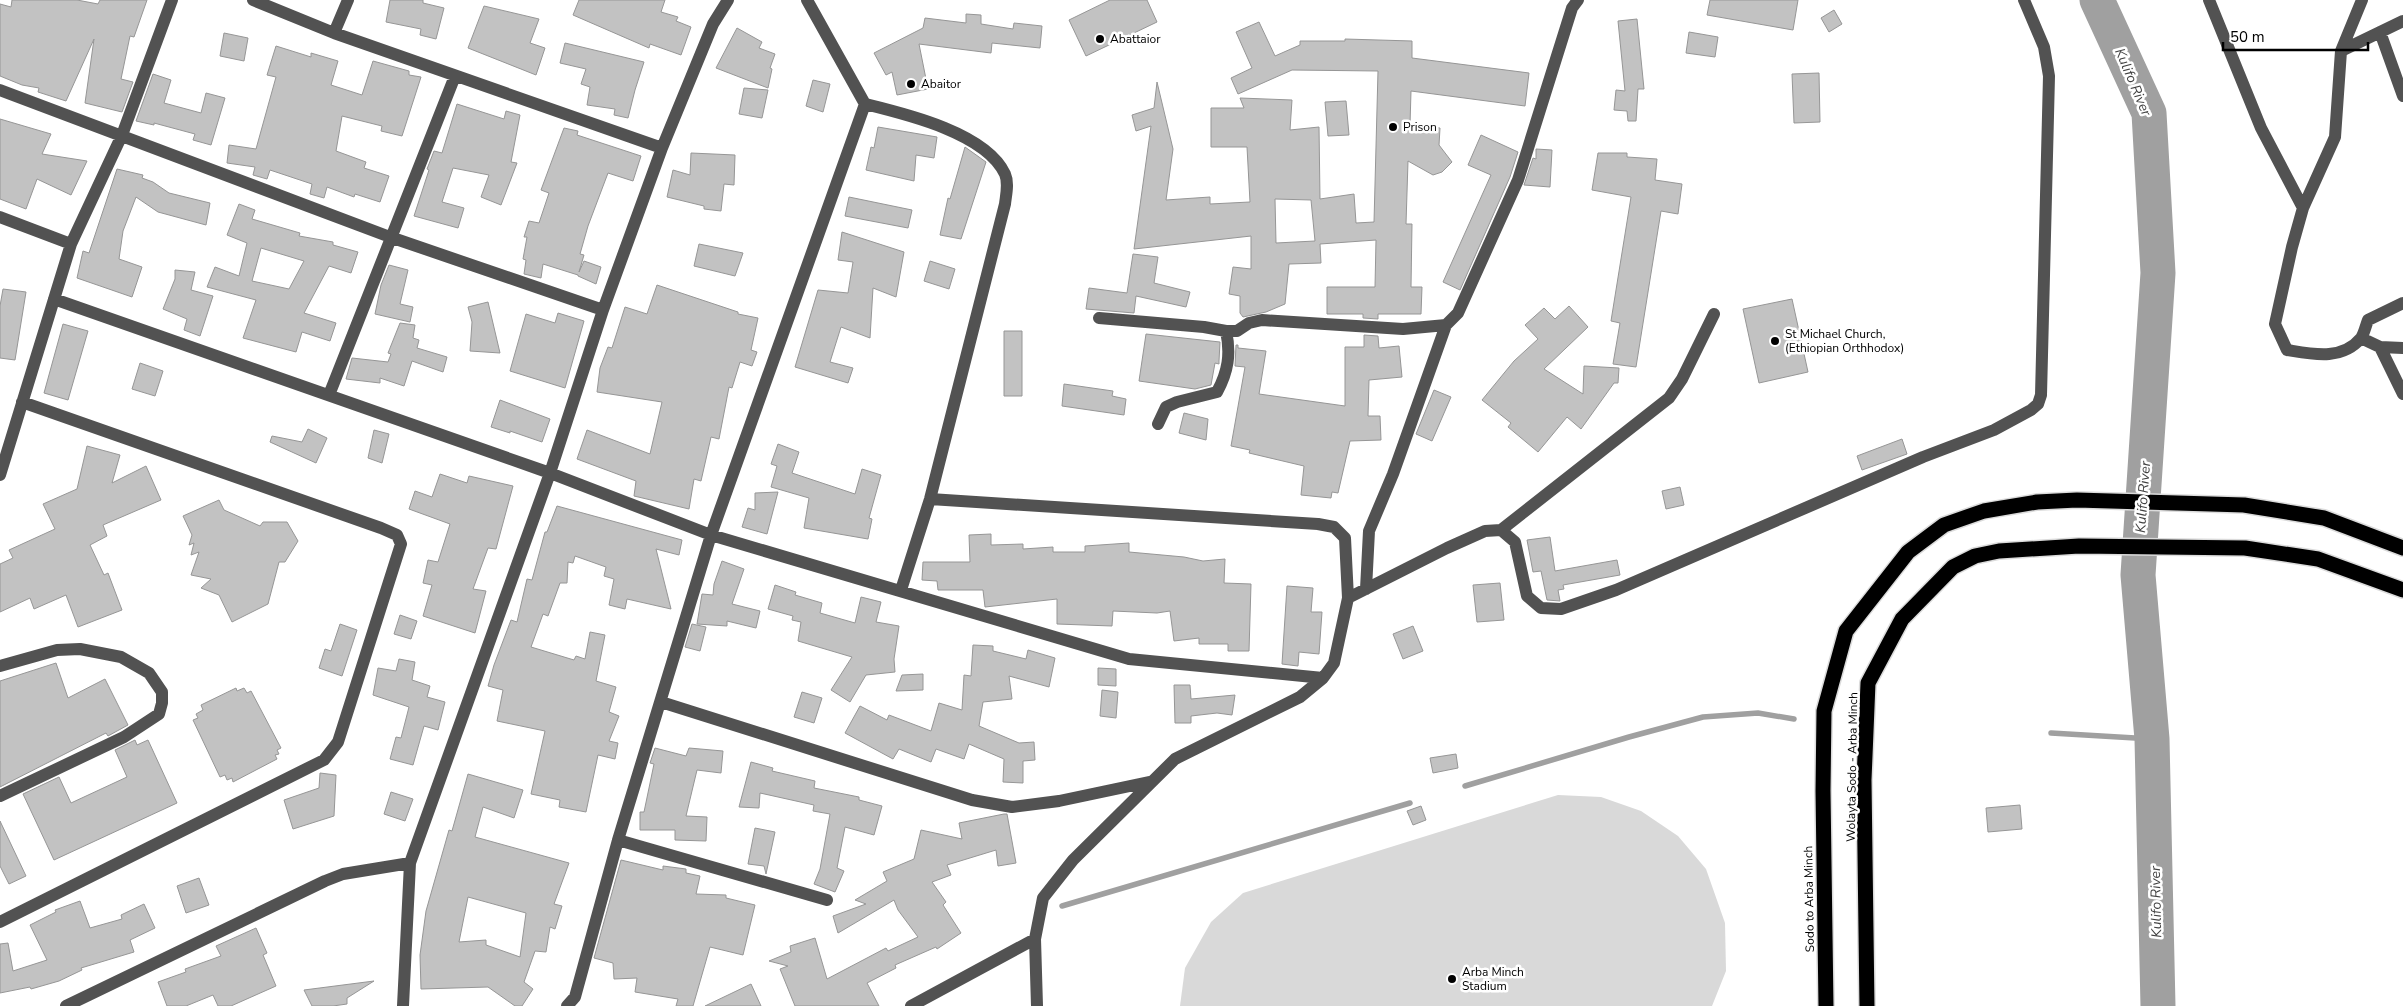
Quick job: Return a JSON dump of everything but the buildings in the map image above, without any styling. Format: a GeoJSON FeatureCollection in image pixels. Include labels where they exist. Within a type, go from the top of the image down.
{"type":"FeatureCollection","features":[{"type":"Feature","properties":{"kind":"highway","name":"Wolayta Sodo - Arba Minch"},"geometry":{"type":"LineString","coordinates":[[1823,791],[1824,710],[1846,631],[1908,552],[1944,525],[1984,511],[2037,502],[2077,500],[2244,505],[2324,518],[2403,548]]}},
{"type":"Feature","properties":{"kind":"highway","name":"Wolayta Sodo - Arba Minch"},"geometry":{"type":"LineString","coordinates":[[1867,1006],[1864,780],[1868,683],[1902,619],[1953,567],[1975,556],[1999,551],[2079,546],[2244,548],[2318,560],[2403,590]]}},
{"type":"Feature","properties":{"kind":"highway","name":"Sodo to Arba Minch"},"geometry":{"type":"LineString","coordinates":[[1823,791],[1826,1006]]}},
{"type":"Feature","properties":{"kind":"street"},"geometry":{"type":"LineString","coordinates":[[0,475],[71,244],[122,135],[172,0]]}},
{"type":"Feature","properties":{"kind":"street"},"geometry":{"type":"LineString","coordinates":[[253,0],[334,34],[662,148]]}},
{"type":"Feature","properties":{"kind":"street"},"geometry":{"type":"LineString","coordinates":[[334,34],[348,0]]}},
{"type":"Feature","properties":{"kind":"street"},"geometry":{"type":"LineString","coordinates":[[403,1006],[410,863],[550,473],[604,310],[662,148],[713,24],[728,0]]}},
{"type":"Feature","properties":{"kind":"street"},"geometry":{"type":"LineString","coordinates":[[807,0],[865,104],[942,126],[995,157],[1006,176],[1005,204],[930,499],[901,590]]}},
{"type":"Feature","properties":{"kind":"street"},"geometry":{"type":"LineString","coordinates":[[1366,589],[1369,531],[1393,474],[1446,326],[1458,313],[1518,180],[1569,17],[1578,0]]}},
{"type":"Feature","properties":{"kind":"street"},"geometry":{"type":"LineString","coordinates":[[1501,530],[1515,542],[1527,596],[1541,608],[1561,609],[1616,590],[1923,457],[1994,430],[2031,410],[2038,404],[2041,395],[2049,76],[2044,47],[2024,0]]}},
{"type":"Feature","properties":{"kind":"street"},"geometry":{"type":"LineString","coordinates":[[2209,0],[2261,128],[2303,208]]}},
{"type":"Feature","properties":{"kind":"street"},"geometry":{"type":"LineString","coordinates":[[2362,0],[2341,51],[2335,137],[2303,208],[2292,247],[2275,324],[2287,350],[2317,355],[2339,354],[2361,338],[2368,320],[2403,303]]}},
{"type":"Feature","properties":{"kind":"street"},"geometry":{"type":"LineString","coordinates":[[2341,51],[2403,22]]}},
{"type":"Feature","properties":{"kind":"street"},"geometry":{"type":"LineString","coordinates":[[2380,32],[2403,96]]}},
{"type":"Feature","properties":{"kind":"street"},"geometry":{"type":"LineString","coordinates":[[329,395],[455,76]]}},
{"type":"Feature","properties":{"kind":"street"},"geometry":{"type":"LineString","coordinates":[[0,90],[390,237],[604,310]]}},
{"type":"Feature","properties":{"kind":"street"},"geometry":{"type":"LineString","coordinates":[[567,1006],[575,997],[618,840],[711,535],[865,104]]}},
{"type":"Feature","properties":{"kind":"street"},"geometry":{"type":"LineString","coordinates":[[0,217],[71,244]]}},
{"type":"Feature","properties":{"kind":"street"},"geometry":{"type":"LineString","coordinates":[[54,299],[550,473],[711,535],[1130,659],[1323,678]]}},
{"type":"Feature","properties":{"kind":"street"},"geometry":{"type":"LineString","coordinates":[[1348,598],[1477,534],[1485,531],[1501,530],[1669,398],[1682,379],[1714,314]]}},
{"type":"Feature","properties":{"kind":"street"},"geometry":{"type":"LineString","coordinates":[[1099,318],[1204,327],[1226,331],[1237,331],[1249,323],[1262,320],[1403,329],[1446,326]]}},
{"type":"Feature","properties":{"kind":"street"},"geometry":{"type":"LineString","coordinates":[[1158,424],[1166,407],[1177,402],[1217,392],[1229,362],[1229,346],[1226,331]]}},
{"type":"Feature","properties":{"kind":"street"},"geometry":{"type":"LineString","coordinates":[[2361,338],[2380,347],[2403,348]]}},
{"type":"Feature","properties":{"kind":"street"},"geometry":{"type":"LineString","coordinates":[[2380,347],[2403,394]]}},
{"type":"Feature","properties":{"kind":"street"},"geometry":{"type":"LineString","coordinates":[[0,922],[324,760],[338,742],[401,544],[397,535],[381,528],[22,402]]}},
{"type":"Feature","properties":{"kind":"street"},"geometry":{"type":"LineString","coordinates":[[930,499],[1318,524],[1334,527],[1345,538],[1348,598],[1334,663],[1323,678],[1300,697],[1175,759],[1149,782],[1072,860],[1043,898],[1035,939],[1037,1006]]}},
{"type":"Feature","properties":{"kind":"street"},"geometry":{"type":"LineString","coordinates":[[0,666],[57,650],[80,649],[121,657],[149,673],[162,692],[159,714],[124,737],[0,796]]}},
{"type":"Feature","properties":{"kind":"street"},"geometry":{"type":"LineString","coordinates":[[661,702],[972,800],[1012,807],[1059,801],[1149,782]]}},
{"type":"Feature","properties":{"kind":"street"},"geometry":{"type":"LineString","coordinates":[[618,840],[827,900]]}},
{"type":"Feature","properties":{"kind":"street"},"geometry":{"type":"LineString","coordinates":[[66,1006],[325,881],[343,874],[410,863]]}},
{"type":"Feature","properties":{"kind":"street"},"geometry":{"type":"LineString","coordinates":[[911,1006],[1035,939]]}},
{"type":"Feature","properties":{"kind":"shaded area"},"geometry":{"type":"Polygon","coordinates":[[[1558,795],[1601,797],[1641,811],[1678,836],[1706,869],[1725,923],[1726,971],[1712,1006],[1180,1006],[1185,968],[1211,922],[1243,893],[1558,795]]]}},
{"type":"Feature","properties":{"kind":"waterway","name":"Kulifo River"},"geometry":{"type":"LineString","coordinates":[[2097,0],[2149,113],[2158,273],[2138,575],[2152,739],[2158,1006]]}},
{"type":"Feature","properties":{"kind":"waterway"},"geometry":{"type":"LineString","coordinates":[[1465,786],[1703,717],[1758,713],[1794,719]]}},
{"type":"Feature","properties":{"kind":"waterway"},"geometry":{"type":"LineString","coordinates":[[2051,733],[2152,739]]}},
{"type":"Feature","properties":{"kind":"waterway"},"geometry":{"type":"LineString","coordinates":[[1062,906],[1410,803]]}},
{"type":"Feature","properties":{"kind":"place","name":"Abattaior"},"geometry":{"type":"Point","coordinates":[1100,39]}},
{"type":"Feature","properties":{"kind":"place","name":"Abaitor"},"geometry":{"type":"Point","coordinates":[911,84]}},
{"type":"Feature","properties":{"kind":"place","name":"Prison"},"geometry":{"type":"Point","coordinates":[1393,127]}},
{"type":"Feature","properties":{"kind":"place","name":"St Michael Church, (Ethiopian Orthhodox)"},"geometry":{"type":"Point","coordinates":[1775,341]}},
{"type":"Feature","properties":{"kind":"place","name":"Arba Minch Stadium"},"geometry":{"type":"Point","coordinates":[1452,979]}}]}
